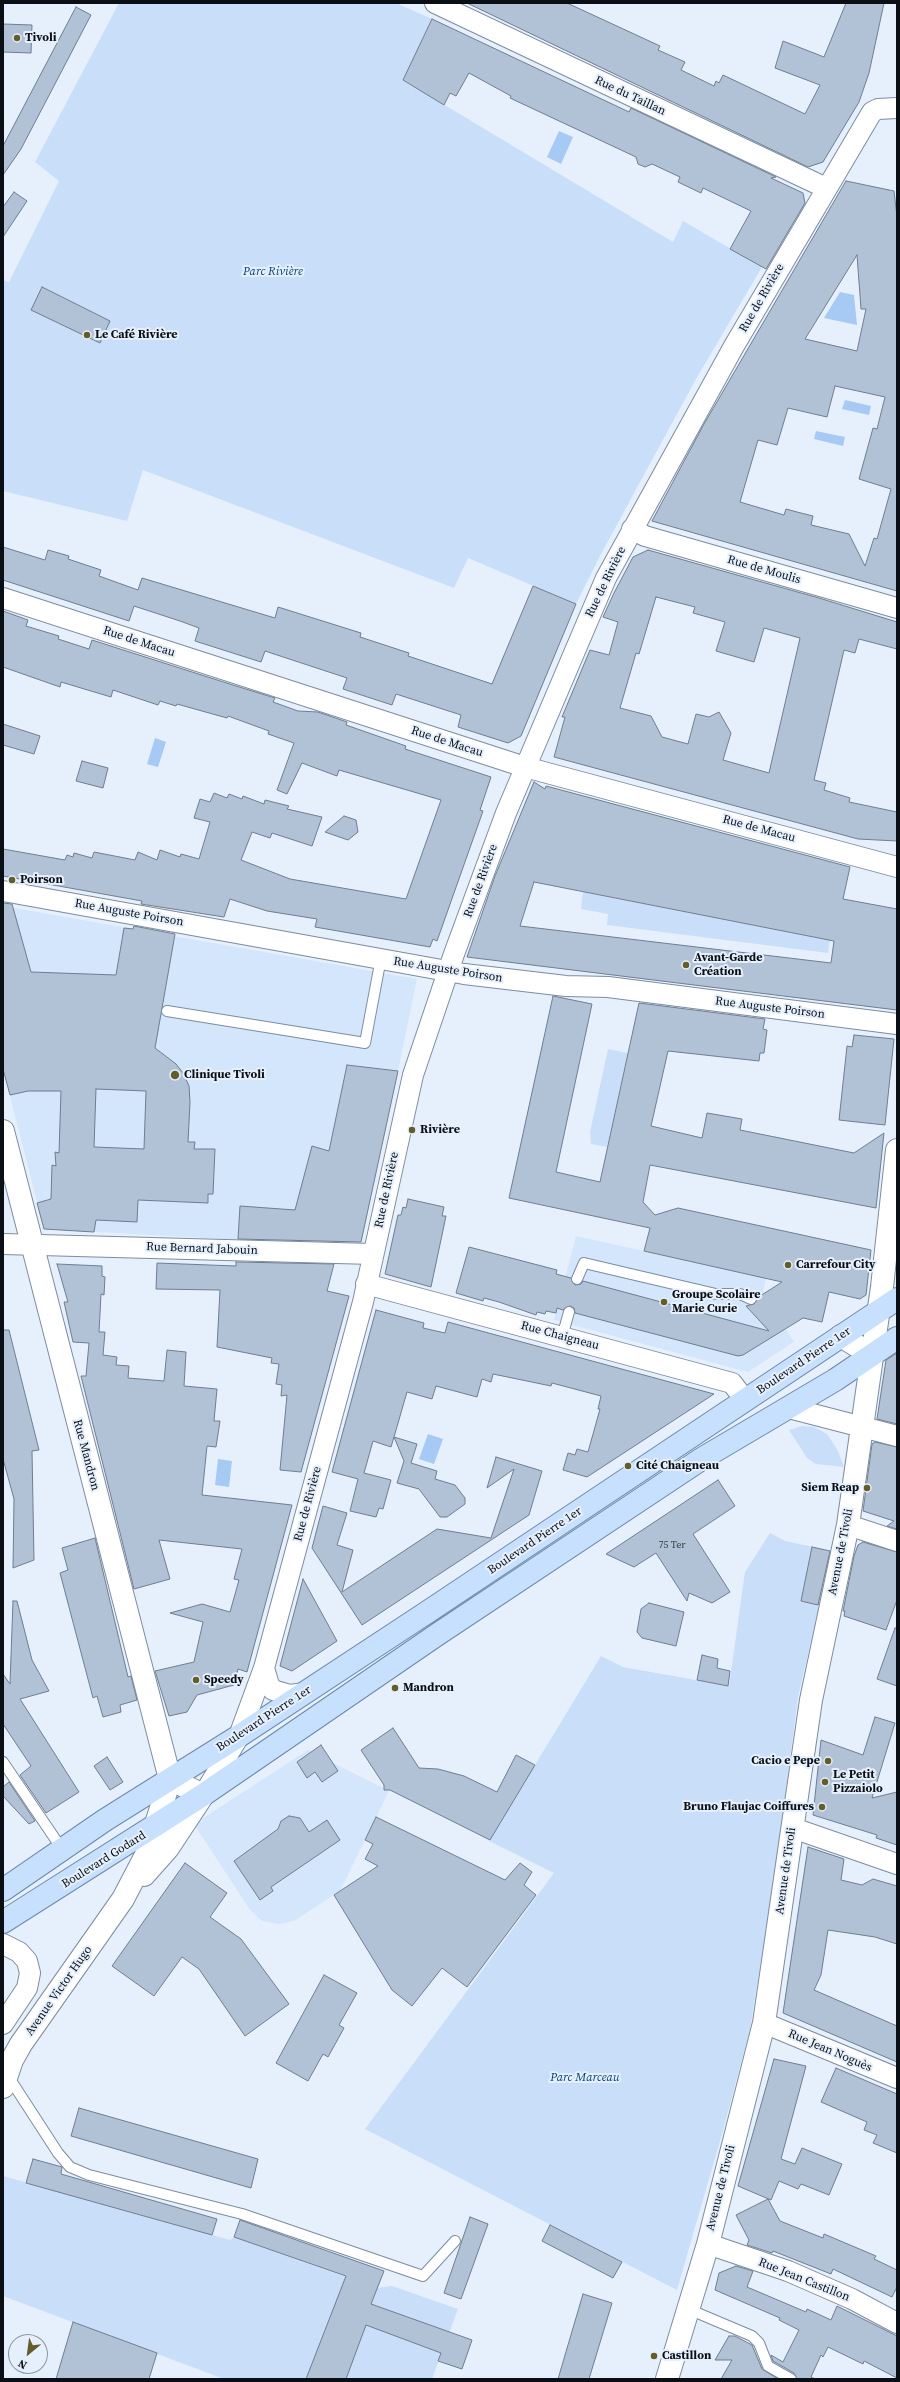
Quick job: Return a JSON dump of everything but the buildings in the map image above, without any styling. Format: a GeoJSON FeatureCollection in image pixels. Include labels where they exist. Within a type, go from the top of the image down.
{"type":"FeatureCollection","features":[{"type":"Feature","properties":{"kind":"main road","name":"Boulevard Pierre 1er"},"geometry":{"type":"LineString","coordinates":[[170,1779],[305,1693],[897,1299]]}},
{"type":"Feature","properties":{"kind":"main road","name":"Boulevard Pierre 1er"},"geometry":{"type":"LineString","coordinates":[[204,1795],[438,1634],[677,1475],[789,1408],[897,1338]]}},
{"type":"Feature","properties":{"kind":"main road"},"geometry":{"type":"LineString","coordinates":[[3,1890],[62,1849],[170,1779]]}},
{"type":"Feature","properties":{"kind":"main road","name":"Boulevard Godard"},"geometry":{"type":"LineString","coordinates":[[3,1922],[204,1795]]}},
{"type":"Feature","properties":{"kind":"street","name":"Rue du Taillan"},"geometry":{"type":"LineString","coordinates":[[435,3],[826,188]]}},
{"type":"Feature","properties":{"kind":"street","name":"Rue de Rivière"},"geometry":{"type":"LineString","coordinates":[[204,1795],[239,1736],[264,1668],[366,1284],[413,1075],[448,970],[506,813],[606,578],[632,529],[730,353],[872,112],[878,109],[897,108]]}},
{"type":"Feature","properties":{"kind":"street","name":"Rue de Moulis"},"geometry":{"type":"LineString","coordinates":[[632,529],[645,536],[897,608]]}},
{"type":"Feature","properties":{"kind":"street","name":"Rue de Macau"},"geometry":{"type":"LineString","coordinates":[[3,598],[525,767],[897,867]]}},
{"type":"Feature","properties":{"kind":"street","name":"Rue Auguste Poirson"},"geometry":{"type":"LineString","coordinates":[[3,891],[448,970],[566,986],[608,987],[897,1024]]}},
{"type":"Feature","properties":{"kind":"street","name":"Rue Mandron"},"geometry":{"type":"LineString","coordinates":[[3,1131],[170,1779]]}},
{"type":"Feature","properties":{"kind":"street","name":"Avenue de Tivoli"},"geometry":{"type":"LineString","coordinates":[[667,2379],[708,2244],[712,2220],[764,2023],[811,1700],[848,1525],[878,1312],[897,1150]]}},
{"type":"Feature","properties":{"kind":"street","name":"Rue Bernard Jabouin"},"geometry":{"type":"LineString","coordinates":[[3,1244],[373,1254]]}},
{"type":"Feature","properties":{"kind":"street","name":"Rue Chaigneau"},"geometry":{"type":"LineString","coordinates":[[366,1284],[732,1383],[745,1400]]}},
{"type":"Feature","properties":{"kind":"street"},"geometry":{"type":"LineString","coordinates":[[841,1336],[872,1355]]}},
{"type":"Feature","properties":{"kind":"street"},"geometry":{"type":"LineString","coordinates":[[789,1408],[897,1436]]}},
{"type":"Feature","properties":{"kind":"street"},"geometry":{"type":"LineString","coordinates":[[848,1525],[897,1541]]}},
{"type":"Feature","properties":{"kind":"street"},"geometry":{"type":"LineString","coordinates":[[264,1668],[269,1685],[273,1690],[290,1695],[305,1693]]}},
{"type":"Feature","properties":{"kind":"street"},"geometry":{"type":"LineString","coordinates":[[170,1779],[204,1795]]}},
{"type":"Feature","properties":{"kind":"street","name":"Avenue Victor Hugo"},"geometry":{"type":"LineString","coordinates":[[123,1899],[147,1853],[170,1779]]}},
{"type":"Feature","properties":{"kind":"street","name":"Avenue Victor Hugo"},"geometry":{"type":"LineString","coordinates":[[6,2069],[123,1899],[168,1848],[204,1795]]}},
{"type":"Feature","properties":{"kind":"street"},"geometry":{"type":"LineString","coordinates":[[793,1828],[897,1864]]}},
{"type":"Feature","properties":{"kind":"street"},"geometry":{"type":"LineString","coordinates":[[3,1944],[19,1952],[28,1961],[30,1973],[27,1988],[3,2024]]}},
{"type":"Feature","properties":{"kind":"street","name":"Rue Jean Noguès"},"geometry":{"type":"LineString","coordinates":[[764,2023],[897,2078]]}},
{"type":"Feature","properties":{"kind":"street","name":"Rue Jean Castillon"},"geometry":{"type":"LineString","coordinates":[[708,2244],[788,2271],[852,2299],[897,2323]]}},
{"type":"Feature","properties":{"kind":"lane"},"geometry":{"type":"LineString","coordinates":[[167,1011],[365,1044],[381,958]]}},
{"type":"Feature","properties":{"kind":"lane"},"geometry":{"type":"LineString","coordinates":[[577,1279],[584,1263],[716,1294],[740,1294],[751,1299]]}},
{"type":"Feature","properties":{"kind":"lane"},"geometry":{"type":"LineString","coordinates":[[562,1337],[569,1312]]}},
{"type":"Feature","properties":{"kind":"lane"},"geometry":{"type":"LineString","coordinates":[[3,1762],[62,1849]]}},
{"type":"Feature","properties":{"kind":"lane"},"geometry":{"type":"LineString","coordinates":[[6,2069],[58,2153],[70,2167],[89,2175],[242,2214],[423,2276],[455,2241]]}},
{"type":"Feature","properties":{"kind":"lane"},"geometry":{"type":"LineString","coordinates":[[688,2309],[752,2336],[759,2343],[768,2366],[791,2379]]}},
{"type":"Feature","properties":{"kind":"shaded area"},"geometry":{"type":"Polygon","coordinates":[[[559,131],[573,137],[561,164],[547,157],[559,131]]]}},
{"type":"Feature","properties":{"kind":"shaded area"},"geometry":{"type":"Polygon","coordinates":[[[840,292],[854,295],[857,325],[824,318],[840,292]]]}},
{"type":"Feature","properties":{"kind":"shaded area"},"geometry":{"type":"Polygon","coordinates":[[[845,400],[871,406],[869,415],[842,409],[845,400]]]}},
{"type":"Feature","properties":{"kind":"shaded area"},"geometry":{"type":"Polygon","coordinates":[[[816,431],[845,437],[843,446],[814,439],[816,431]]]}},
{"type":"Feature","properties":{"kind":"shaded area"},"geometry":{"type":"Polygon","coordinates":[[[155,738],[166,742],[158,767],[147,764],[155,738]]]}},
{"type":"Feature","properties":{"kind":"shaded area","name":"Clinique Tivoli"},"geometry":{"type":"Polygon","coordinates":[[[3,906],[417,979],[398,1071],[347,1065],[313,1244],[44,1229],[3,1069],[3,906]]]}},
{"type":"Feature","properties":{"kind":"shaded area","name":"Groupe Scolaire Marie Curie"},"geometry":{"type":"Polygon","coordinates":[[[576,1236],[766,1278],[763,1292],[794,1342],[748,1372],[554,1320],[576,1236]]]}},
{"type":"Feature","properties":{"kind":"shaded area"},"geometry":{"type":"Polygon","coordinates":[[[428,1434],[443,1439],[434,1464],[419,1459],[428,1434]]]}},
{"type":"Feature","properties":{"kind":"shaded area"},"geometry":{"type":"Polygon","coordinates":[[[218,1459],[232,1461],[229,1487],[215,1485],[218,1459]]]}},
{"type":"Feature","properties":{"kind":"shaded area"},"geometry":{"type":"Polygon","coordinates":[[[308,1750],[389,1791],[340,1891],[294,1921],[279,1924],[262,1921],[250,1910],[194,1824],[308,1750]]]}},
{"type":"Feature","properties":{"kind":"green space","name":"Parc Rivière"},"geometry":{"type":"Polygon","coordinates":[[[119,3],[396,3],[432,19],[403,80],[673,242],[683,221],[762,267],[696,379],[601,554],[576,604],[468,558],[454,588],[143,470],[127,521],[3,491],[3,280],[9,282],[59,181],[35,162],[119,3]]]}},
{"type":"Feature","properties":{"kind":"green space"},"geometry":{"type":"Polygon","coordinates":[[[583,892],[830,940],[828,953],[607,925],[608,914],[581,909],[583,892]]]}},
{"type":"Feature","properties":{"kind":"green space"},"geometry":{"type":"Polygon","coordinates":[[[608,1049],[628,1053],[607,1147],[591,1144],[590,1132],[608,1049]]]}},
{"type":"Feature","properties":{"kind":"green space"},"geometry":{"type":"Polygon","coordinates":[[[802,1426],[814,1427],[827,1434],[837,1449],[844,1467],[816,1464],[807,1458],[789,1430],[802,1426]]]}},
{"type":"Feature","properties":{"kind":"green space","name":"Parc Marceau"},"geometry":{"type":"Polygon","coordinates":[[[770,1533],[785,1541],[832,1551],[798,1697],[775,1873],[750,2029],[722,2134],[677,2290],[365,2129],[554,1873],[489,1841],[601,1656],[623,1667],[729,1686],[745,1572],[770,1533]]]}},
{"type":"Feature","properties":{"kind":"green space"},"geometry":{"type":"Polygon","coordinates":[[[3,2176],[230,2240],[234,2237],[377,2288],[392,2286],[458,2309],[432,2379],[224,2379],[3,2296],[3,2176]]]}},
{"type":"Feature","properties":{"kind":"place","name":"Tivoli"},"geometry":{"type":"Point","coordinates":[17,38]}},
{"type":"Feature","properties":{"kind":"place","name":"Le Café Rivière"},"geometry":{"type":"Point","coordinates":[87,335]}},
{"type":"Feature","properties":{"kind":"place","name":"Poirson"},"geometry":{"type":"Point","coordinates":[12,880]}},
{"type":"Feature","properties":{"kind":"place","name":"Avant-Garde Création"},"geometry":{"type":"Point","coordinates":[686,965]}},
{"type":"Feature","properties":{"kind":"place","name":"Clinique Tivoli"},"geometry":{"type":"Point","coordinates":[175,1075]}},
{"type":"Feature","properties":{"kind":"place","name":"Rivière"},"geometry":{"type":"Point","coordinates":[412,1130]}},
{"type":"Feature","properties":{"kind":"place","name":"Carrefour City"},"geometry":{"type":"Point","coordinates":[788,1265]}},
{"type":"Feature","properties":{"kind":"place","name":"Groupe Scolaire Marie Curie"},"geometry":{"type":"Point","coordinates":[664,1302]}},
{"type":"Feature","properties":{"kind":"place","name":"Cité Chaigneau"},"geometry":{"type":"Point","coordinates":[628,1466]}},
{"type":"Feature","properties":{"kind":"place","name":"Siem Reap"},"geometry":{"type":"Point","coordinates":[867,1488]}},
{"type":"Feature","properties":{"kind":"place","name":"Speedy"},"geometry":{"type":"Point","coordinates":[196,1680]}},
{"type":"Feature","properties":{"kind":"place","name":"Mandron"},"geometry":{"type":"Point","coordinates":[395,1688]}},
{"type":"Feature","properties":{"kind":"place","name":"Cacio e Pepe"},"geometry":{"type":"Point","coordinates":[828,1761]}},
{"type":"Feature","properties":{"kind":"place","name":"Le Petit Pizzaiolo"},"geometry":{"type":"Point","coordinates":[825,1782]}},
{"type":"Feature","properties":{"kind":"place","name":"Bruno Flaujac Coiffures"},"geometry":{"type":"Point","coordinates":[822,1807]}},
{"type":"Feature","properties":{"kind":"place","name":"Castillon"},"geometry":{"type":"Point","coordinates":[654,2356]}}]}
